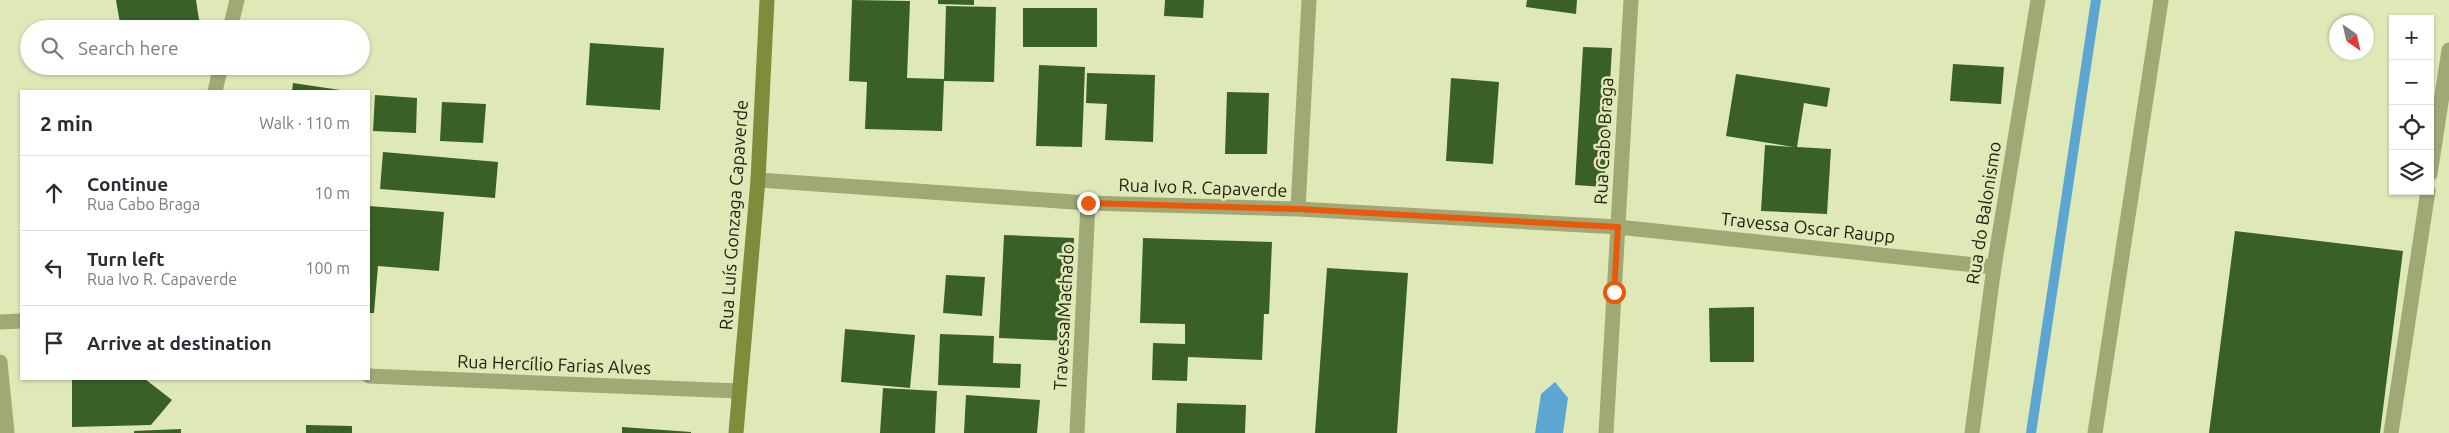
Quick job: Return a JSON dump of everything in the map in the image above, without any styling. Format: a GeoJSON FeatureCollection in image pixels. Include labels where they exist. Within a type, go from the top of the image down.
{"type":"FeatureCollection","features":[{"type":"Feature","properties":{"kind":"street"},"geometry":{"type":"LineString","coordinates":[[232,20],[237,0]]}},
{"type":"Feature","properties":{"kind":"street","name":"Rua Luís Gonzaga Capaverde"},"geometry":{"type":"LineString","coordinates":[[736,433],[758,180],[767,0]]}},
{"type":"Feature","properties":{"kind":"street"},"geometry":{"type":"LineString","coordinates":[[1298,209],[1309,0]]}},
{"type":"Feature","properties":{"kind":"street","name":"Rua Cabo Braga"},"geometry":{"type":"LineString","coordinates":[[1606,433],[1630,0]]}},
{"type":"Feature","properties":{"kind":"street","name":"Rua do Balonismo"},"geometry":{"type":"LineString","coordinates":[[1972,433],[1994,267],[2038,0]]}},
{"type":"Feature","properties":{"kind":"street"},"geometry":{"type":"LineString","coordinates":[[2095,433],[2162,0]]}},
{"type":"Feature","properties":{"kind":"street"},"geometry":{"type":"LineString","coordinates":[[2434,150],[2449,50]]}},
{"type":"Feature","properties":{"kind":"street"},"geometry":{"type":"LineString","coordinates":[[215,90],[219,75]]}},
{"type":"Feature","properties":{"kind":"street","name":"Rua Ivo R. Capaverde"},"geometry":{"type":"LineString","coordinates":[[758,180],[1088,203],[1298,209],[1618,227]]}},
{"type":"Feature","properties":{"kind":"street"},"geometry":{"type":"LineString","coordinates":[[2391,433],[2427,195]]}},
{"type":"Feature","properties":{"kind":"street","name":"Travessa Machado"},"geometry":{"type":"LineString","coordinates":[[1077,433],[1088,203]]}},
{"type":"Feature","properties":{"kind":"street","name":"Travessa Oscar Raupp"},"geometry":{"type":"LineString","coordinates":[[1618,227],[1994,267]]}},
{"type":"Feature","properties":{"kind":"street"},"geometry":{"type":"LineString","coordinates":[[0,322],[20,321]]}},
{"type":"Feature","properties":{"kind":"street"},"geometry":{"type":"LineString","coordinates":[[0,362],[6,433]]}},
{"type":"Feature","properties":{"kind":"street","name":"Rua Hercílio Farias Alves"},"geometry":{"type":"LineString","coordinates":[[370,376],[739,391]]}},
{"type":"Feature","properties":{"kind":"water"},"geometry":{"type":"Polygon","coordinates":[[[1555,382],[1568,398],[1563,433],[1535,433],[1541,394],[1555,382]]]}},
{"type":"Feature","properties":{"kind":"building"},"geometry":{"type":"Polygon","coordinates":[[[116,0],[196,0],[199,20],[119,20],[116,0]]]}},
{"type":"Feature","properties":{"kind":"building"},"geometry":{"type":"Polygon","coordinates":[[[852,0],[910,1],[907,78],[944,79],[946,6],[996,7],[994,82],[944,81],[942,131],[865,129],[867,82],[849,81],[852,0]]]}},
{"type":"Feature","properties":{"kind":"building"},"geometry":{"type":"Polygon","coordinates":[[[938,0],[974,0],[974,5],[938,4],[938,0]]]}},
{"type":"Feature","properties":{"kind":"building"},"geometry":{"type":"Polygon","coordinates":[[[1165,0],[1204,0],[1203,18],[1164,16],[1165,0]]]}},
{"type":"Feature","properties":{"kind":"building"},"geometry":{"type":"Polygon","coordinates":[[[1527,0],[1577,0],[1576,14],[1526,7],[1527,0]]]}},
{"type":"Feature","properties":{"kind":"building"},"geometry":{"type":"Polygon","coordinates":[[[1023,8],[1097,8],[1097,47],[1023,47],[1023,8]]]}},
{"type":"Feature","properties":{"kind":"building"},"geometry":{"type":"Polygon","coordinates":[[[590,43],[664,48],[660,110],[586,105],[590,43]]]}},
{"type":"Feature","properties":{"kind":"building"},"geometry":{"type":"Polygon","coordinates":[[[1583,47],[1612,48],[1604,187],[1575,185],[1583,47]]]}},
{"type":"Feature","properties":{"kind":"building"},"geometry":{"type":"Polygon","coordinates":[[[1953,64],[2004,67],[2001,104],[1950,101],[1953,64]]]}},
{"type":"Feature","properties":{"kind":"building"},"geometry":{"type":"Polygon","coordinates":[[[1039,65],[1085,67],[1082,147],[1036,146],[1039,65]]]}},
{"type":"Feature","properties":{"kind":"building"},"geometry":{"type":"Polygon","coordinates":[[[1087,73],[1155,75],[1153,142],[1105,140],[1107,104],[1086,103],[1087,73]]]}},
{"type":"Feature","properties":{"kind":"building"},"geometry":{"type":"Polygon","coordinates":[[[1736,74],[1830,88],[1827,107],[1804,103],[1797,147],[1831,149],[1827,214],[1761,211],[1765,145],[1794,147],[1726,136],[1736,74]]]}},
{"type":"Feature","properties":{"kind":"building"},"geometry":{"type":"Polygon","coordinates":[[[1451,78],[1499,82],[1493,164],[1446,161],[1451,78]]]}},
{"type":"Feature","properties":{"kind":"building"},"geometry":{"type":"Polygon","coordinates":[[[293,83],[340,90],[292,90],[293,83]]]}},
{"type":"Feature","properties":{"kind":"building"},"geometry":{"type":"Polygon","coordinates":[[[1227,92],[1269,93],[1267,154],[1225,154],[1227,92]]]}},
{"type":"Feature","properties":{"kind":"building"},"geometry":{"type":"Polygon","coordinates":[[[375,95],[417,98],[416,133],[373,131],[375,95]]]}},
{"type":"Feature","properties":{"kind":"building"},"geometry":{"type":"Polygon","coordinates":[[[442,102],[486,104],[483,143],[440,141],[442,102]]]}},
{"type":"Feature","properties":{"kind":"building"},"geometry":{"type":"Polygon","coordinates":[[[383,152],[498,162],[495,198],[380,189],[383,152]]]}},
{"type":"Feature","properties":{"kind":"building"},"geometry":{"type":"Polygon","coordinates":[[[370,206],[444,212],[439,271],[378,266],[374,313],[370,313],[370,206]]]}},
{"type":"Feature","properties":{"kind":"building"},"geometry":{"type":"Polygon","coordinates":[[[2235,231],[2403,251],[2380,433],[2209,433],[2235,231]]]}},
{"type":"Feature","properties":{"kind":"building"},"geometry":{"type":"Polygon","coordinates":[[[1004,235],[1074,238],[1069,341],[999,338],[1004,235]]]}},
{"type":"Feature","properties":{"kind":"building"},"geometry":{"type":"Polygon","coordinates":[[[1143,238],[1272,242],[1269,314],[1264,314],[1262,360],[1188,357],[1187,381],[1152,380],[1153,343],[1185,344],[1185,324],[1140,323],[1143,238]]]}},
{"type":"Feature","properties":{"kind":"building"},"geometry":{"type":"Polygon","coordinates":[[[1327,268],[1408,273],[1397,433],[1315,433],[1327,268]]]}},
{"type":"Feature","properties":{"kind":"building"},"geometry":{"type":"Polygon","coordinates":[[[946,275],[985,277],[982,316],[943,313],[946,275]]]}},
{"type":"Feature","properties":{"kind":"building"},"geometry":{"type":"Polygon","coordinates":[[[1754,307],[1754,362],[1710,362],[1709,308],[1754,307]]]}},
{"type":"Feature","properties":{"kind":"building"},"geometry":{"type":"Polygon","coordinates":[[[845,329],[915,335],[910,388],[841,382],[845,329]]]}},
{"type":"Feature","properties":{"kind":"building"},"geometry":{"type":"Polygon","coordinates":[[[940,334],[994,336],[993,363],[1021,364],[1020,388],[938,385],[940,334]]]}},
{"type":"Feature","properties":{"kind":"building"},"geometry":{"type":"Polygon","coordinates":[[[72,380],[146,380],[172,400],[151,425],[72,427],[72,380]]]}},
{"type":"Feature","properties":{"kind":"building"},"geometry":{"type":"Polygon","coordinates":[[[883,388],[937,391],[935,433],[880,433],[883,388]]]}},
{"type":"Feature","properties":{"kind":"building"},"geometry":{"type":"Polygon","coordinates":[[[966,395],[1040,400],[1037,433],[964,433],[966,395]]]}},
{"type":"Feature","properties":{"kind":"building"},"geometry":{"type":"Polygon","coordinates":[[[1177,403],[1246,405],[1245,433],[1176,433],[1177,403]]]}},
{"type":"Feature","properties":{"kind":"building"},"geometry":{"type":"Polygon","coordinates":[[[306,425],[352,426],[352,433],[306,433],[306,425]]]}},
{"type":"Feature","properties":{"kind":"building"},"geometry":{"type":"Polygon","coordinates":[[[622,427],[691,432],[691,433],[622,433],[622,427]]]}},
{"type":"Feature","properties":{"kind":"building"},"geometry":{"type":"Polygon","coordinates":[[[181,429],[181,433],[134,433],[134,431],[181,429]]]}},
{"type":"Feature","properties":{"kind":"waterway"},"geometry":{"type":"LineString","coordinates":[[2031,433],[2096,0]]}},
{"type":"Feature","properties":{"kind":"route"},"geometry":{"type":"LineString","coordinates":[[1088,203],[1298,209],[1618,227],[1614,292]]}}]}
